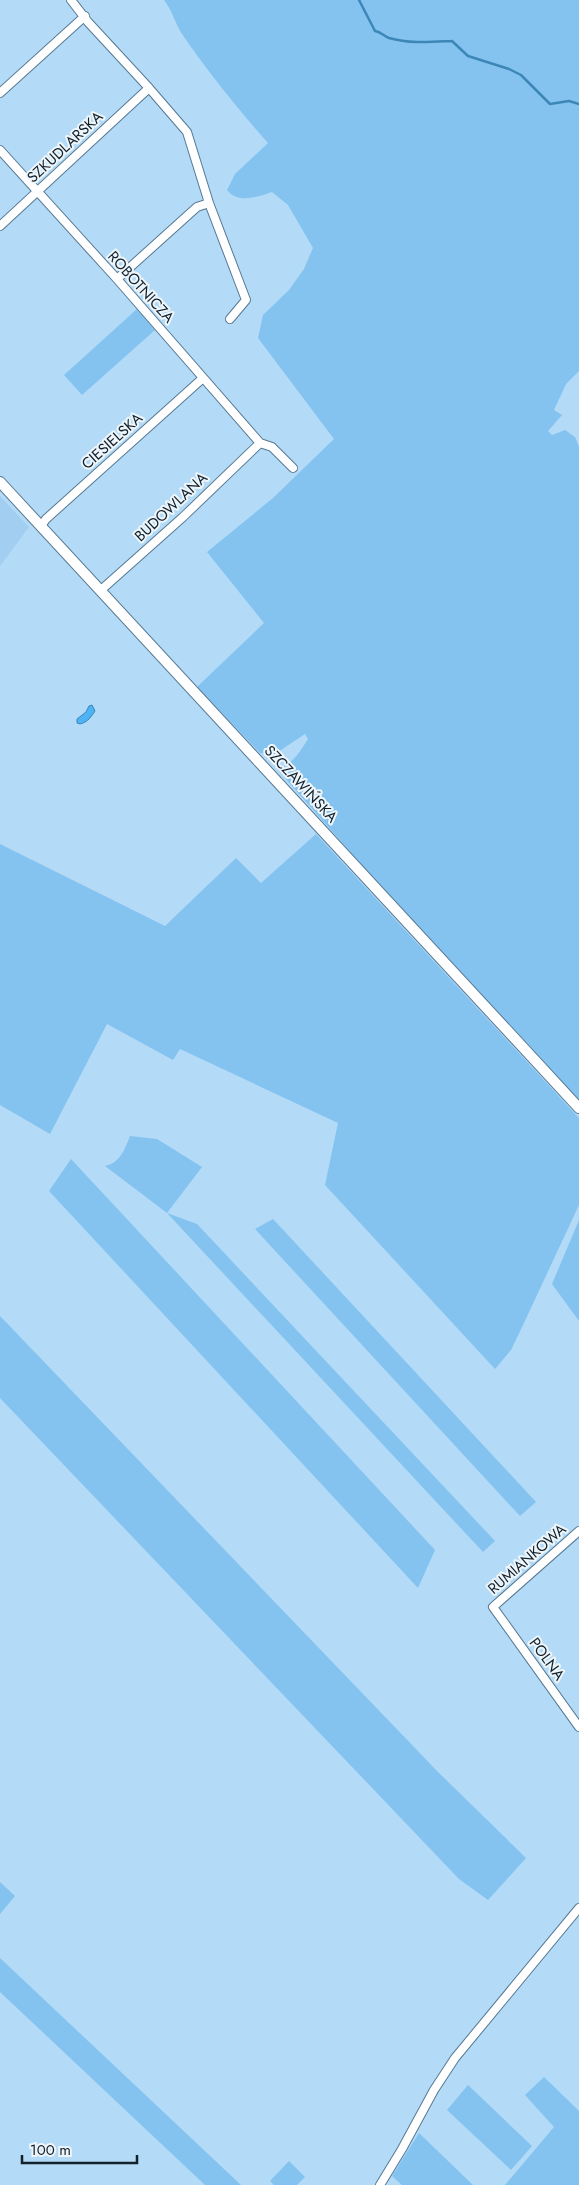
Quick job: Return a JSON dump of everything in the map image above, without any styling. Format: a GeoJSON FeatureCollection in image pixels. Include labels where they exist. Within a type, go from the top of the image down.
{"type":"FeatureCollection","features":[{"type":"Feature","properties":{"kind":"street"},"geometry":{"type":"LineString","coordinates":[[71,0],[88,22],[187,132],[209,203],[246,300],[230,319]]}},
{"type":"Feature","properties":{"kind":"street"},"geometry":{"type":"LineString","coordinates":[[0,93],[85,16]]}},
{"type":"Feature","properties":{"kind":"street","name":"SZKUDLARSKA"},"geometry":{"type":"LineString","coordinates":[[0,226],[149,88]]}},
{"type":"Feature","properties":{"kind":"street","name":"ROBOTNICZA"},"geometry":{"type":"LineString","coordinates":[[0,150],[117,279],[260,443],[272,447],[293,468]]}},
{"type":"Feature","properties":{"kind":"street"},"geometry":{"type":"LineString","coordinates":[[117,279],[197,207],[209,203]]}},
{"type":"Feature","properties":{"kind":"street","name":"CIESIELSKA"},"geometry":{"type":"LineString","coordinates":[[41,526],[46,519],[203,378]]}},
{"type":"Feature","properties":{"kind":"street","name":"BUDOWLANA"},"geometry":{"type":"LineString","coordinates":[[101,590],[260,443]]}},
{"type":"Feature","properties":{"kind":"street","name":"SZCZAWIŃSKA"},"geometry":{"type":"LineString","coordinates":[[0,482],[579,1108]]}},
{"type":"Feature","properties":{"kind":"street","name":"RUMIANKOWA"},"geometry":{"type":"LineString","coordinates":[[493,1607],[579,1531]]}},
{"type":"Feature","properties":{"kind":"street","name":"POLNA"},"geometry":{"type":"LineString","coordinates":[[493,1607],[579,1727]]}},
{"type":"Feature","properties":{"kind":"street"},"geometry":{"type":"LineString","coordinates":[[380,2185],[434,2090],[455,2058],[579,1908]]}},
{"type":"Feature","properties":{"kind":"shaded area"},"geometry":{"type":"Polygon","coordinates":[[[164,0],[579,0],[579,371],[566,384],[554,410],[562,415],[548,431],[552,435],[565,430],[575,437],[579,447],[579,1102],[375,880],[277,769],[288,763],[299,753],[308,739],[305,734],[275,754],[260,753],[197,687],[264,623],[207,552],[273,498],[334,439],[258,338],[263,315],[289,290],[304,269],[313,248],[288,205],[272,192],[242,198],[231,194],[227,190],[235,174],[268,143],[202,62],[182,34],[164,0]]]}},
{"type":"Feature","properties":{"kind":"shaded area"},"geometry":{"type":"Polygon","coordinates":[[[137,309],[155,330],[82,395],[64,375],[137,309]]]}},
{"type":"Feature","properties":{"kind":"shaded area"},"geometry":{"type":"Polygon","coordinates":[[[0,496],[29,527],[0,566],[0,496]]]}},
{"type":"Feature","properties":{"kind":"shaded area"},"geometry":{"type":"Polygon","coordinates":[[[92,705],[95,711],[91,717],[83,723],[77,723],[77,719],[92,705]]]}},
{"type":"Feature","properties":{"kind":"shaded area"},"geometry":{"type":"Polygon","coordinates":[[[316,834],[579,1118],[579,1205],[511,1350],[495,1369],[325,1185],[338,1123],[180,1049],[173,1060],[107,1024],[50,1134],[0,1105],[0,844],[165,926],[236,858],[261,883],[316,834]]]}},
{"type":"Feature","properties":{"kind":"shaded area"},"geometry":{"type":"Polygon","coordinates":[[[130,1136],[157,1139],[202,1167],[167,1213],[105,1166],[118,1159],[130,1136]]]}},
{"type":"Feature","properties":{"kind":"shaded area"},"geometry":{"type":"Polygon","coordinates":[[[71,1159],[435,1550],[418,1588],[49,1191],[71,1159]]]}},
{"type":"Feature","properties":{"kind":"shaded area"},"geometry":{"type":"Polygon","coordinates":[[[167,1213],[197,1224],[495,1541],[483,1552],[167,1213]]]}},
{"type":"Feature","properties":{"kind":"shaded area"},"geometry":{"type":"Polygon","coordinates":[[[273,1219],[536,1502],[520,1516],[255,1229],[273,1219]]]}},
{"type":"Feature","properties":{"kind":"shaded area"},"geometry":{"type":"Polygon","coordinates":[[[579,1220],[579,1321],[552,1284],[579,1220]]]}},
{"type":"Feature","properties":{"kind":"shaded area"},"geometry":{"type":"Polygon","coordinates":[[[0,1316],[438,1772],[526,1858],[488,1900],[459,1879],[0,1398],[0,1316]]]}},
{"type":"Feature","properties":{"kind":"shaded area"},"geometry":{"type":"Polygon","coordinates":[[[0,1882],[15,1896],[0,1914],[0,1882]]]}},
{"type":"Feature","properties":{"kind":"shaded area"},"geometry":{"type":"Polygon","coordinates":[[[0,1958],[241,2185],[205,2185],[0,1992],[0,1958]]]}},
{"type":"Feature","properties":{"kind":"shaded area"},"geometry":{"type":"Polygon","coordinates":[[[544,2077],[579,2111],[579,2185],[505,2185],[554,2127],[525,2095],[544,2077]]]}},
{"type":"Feature","properties":{"kind":"shaded area"},"geometry":{"type":"Polygon","coordinates":[[[468,2085],[532,2146],[511,2170],[447,2110],[468,2085]]]}},
{"type":"Feature","properties":{"kind":"shaded area"},"geometry":{"type":"Polygon","coordinates":[[[419,2133],[473,2185],[402,2185],[392,2176],[419,2133]]]}},
{"type":"Feature","properties":{"kind":"shaded area"},"geometry":{"type":"Polygon","coordinates":[[[289,2161],[305,2177],[297,2185],[274,2185],[270,2181],[289,2161]]]}},
{"type":"Feature","properties":{"kind":"waterway"},"geometry":{"type":"LineString","coordinates":[[359,0],[375,31],[387,37],[413,42],[452,41],[468,56],[509,69],[521,75],[550,104],[569,101],[579,104]]}}]}
